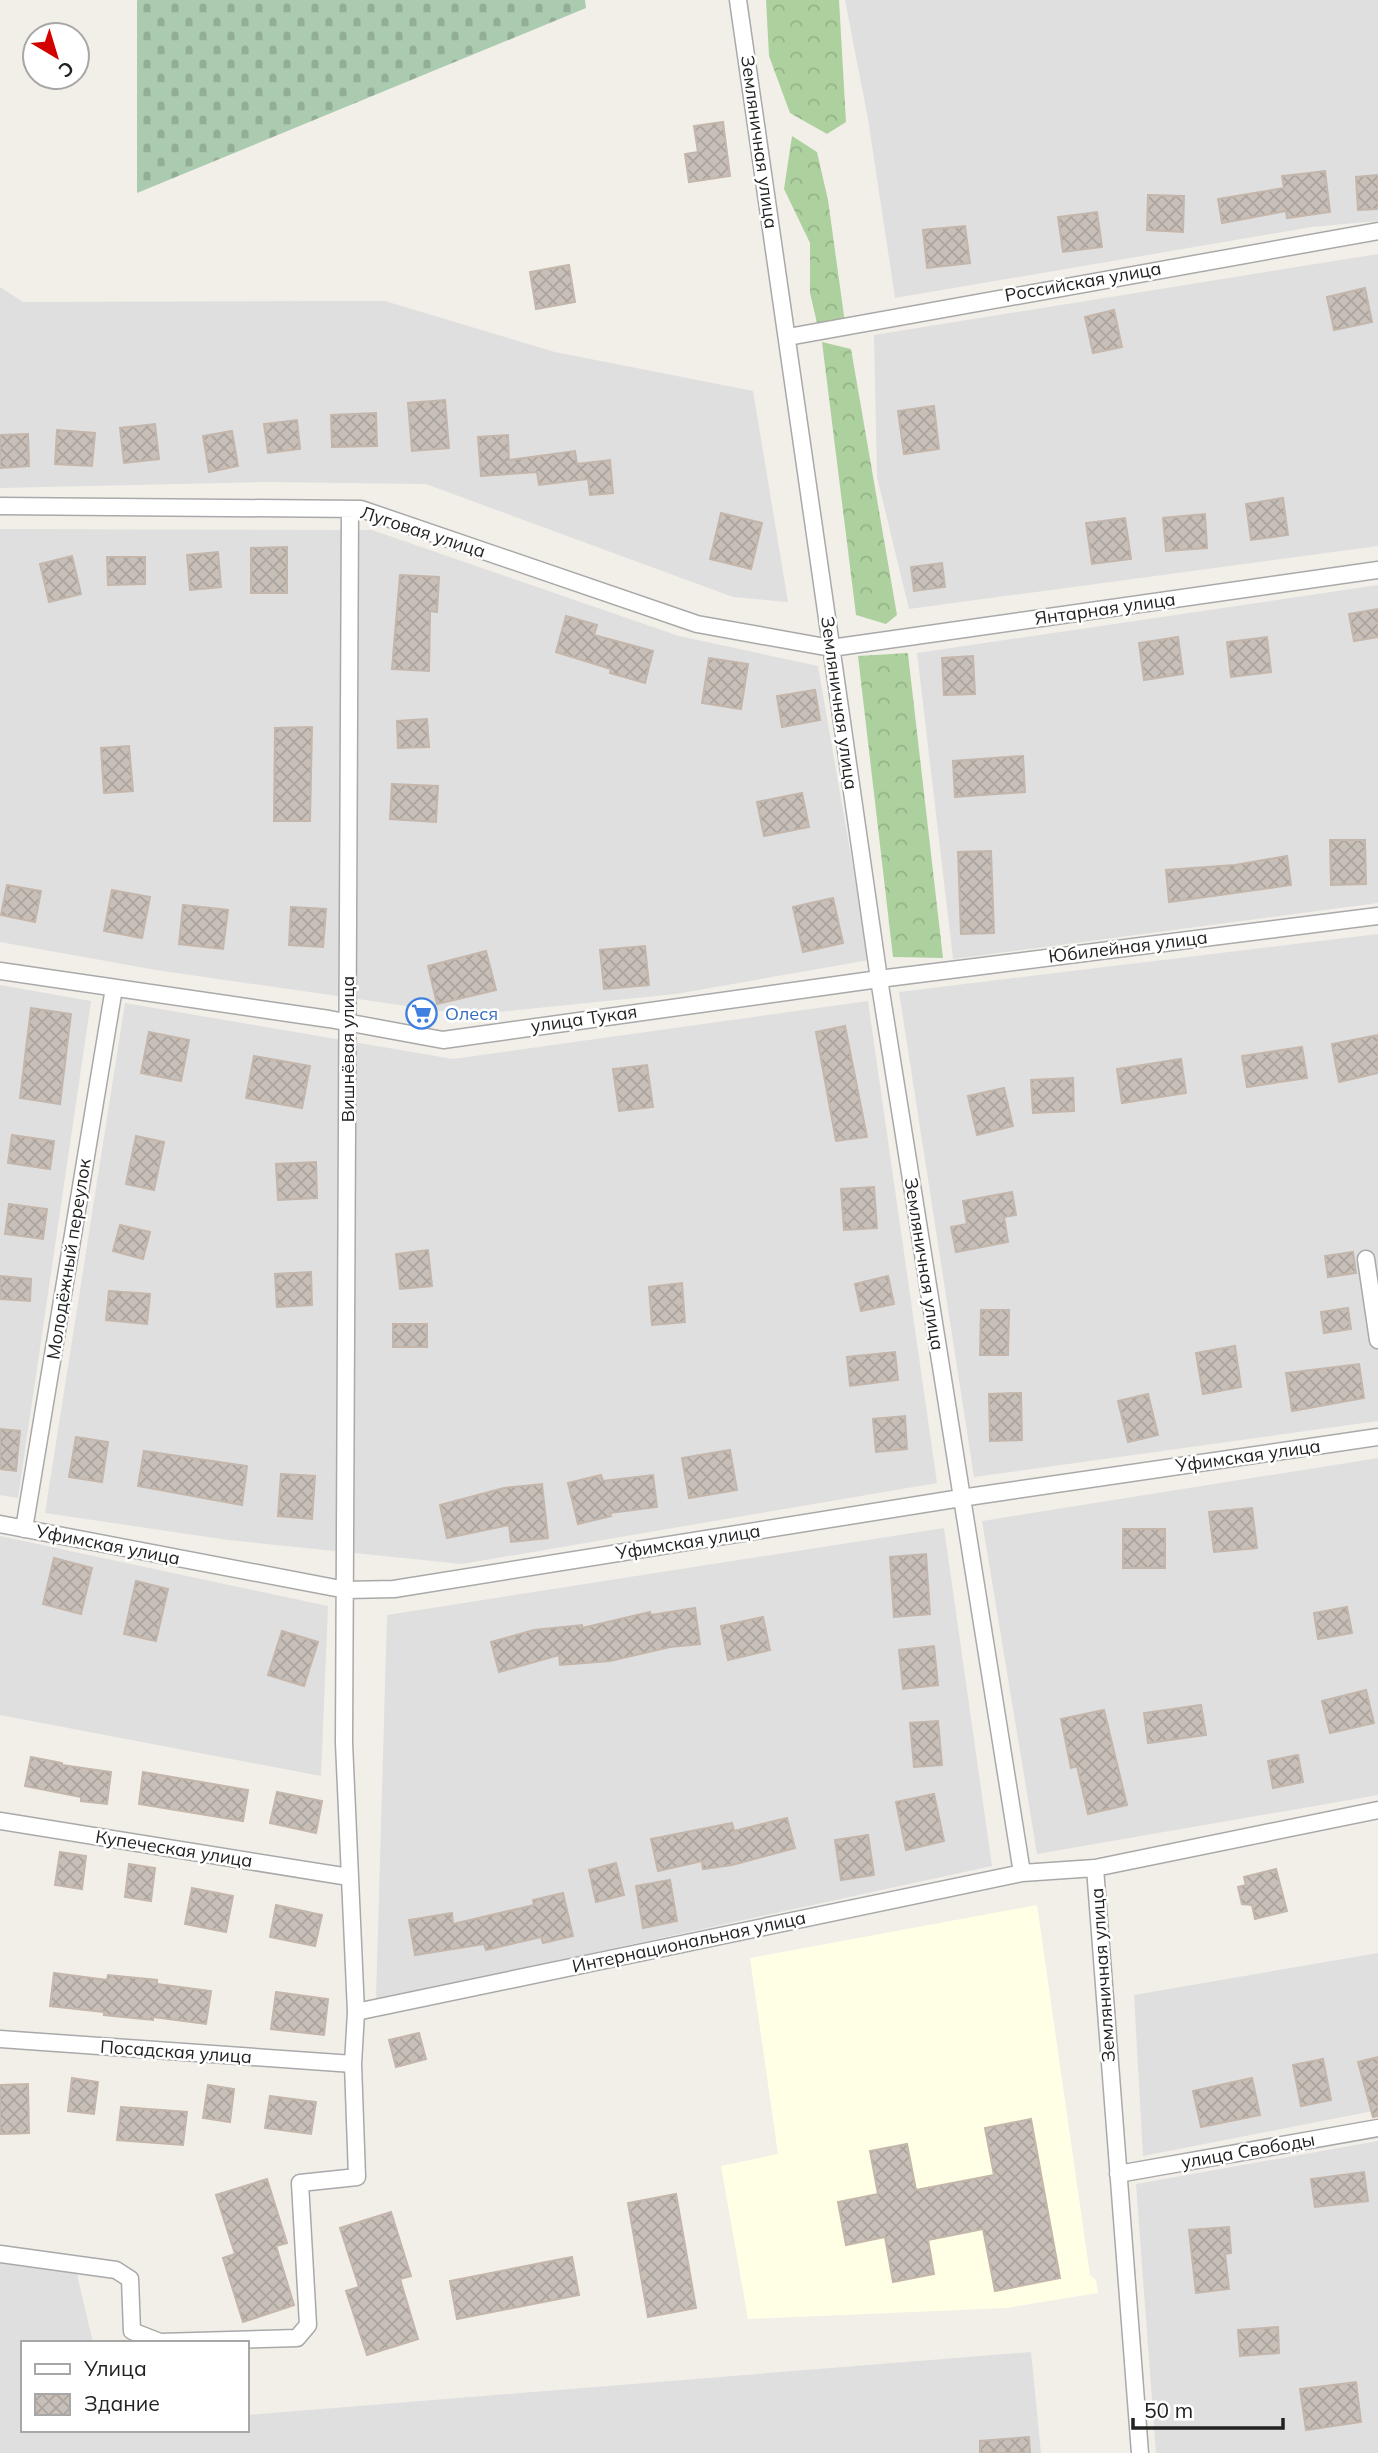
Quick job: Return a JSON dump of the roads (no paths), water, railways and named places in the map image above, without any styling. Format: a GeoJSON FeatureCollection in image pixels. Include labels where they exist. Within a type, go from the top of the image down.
{"type":"FeatureCollection","features":[{"type":"Feature","properties":{"kind":"street","name":"Земляничная улица"},"geometry":{"type":"LineString","coordinates":[[738,0],[879,979],[1021,1872],[1096,1868],[1140,2453]]}},
{"type":"Feature","properties":{"kind":"street","name":"Российская улица"},"geometry":{"type":"LineString","coordinates":[[788,337],[1378,231]]}},
{"type":"Feature","properties":{"kind":"street","name":"Луговая улица"},"geometry":{"type":"LineString","coordinates":[[0,506],[360,509],[698,624],[831,648]]}},
{"type":"Feature","properties":{"kind":"street","name":"Вишнёвая улица"},"geometry":{"type":"LineString","coordinates":[[194,2341],[296,2338],[308,2325],[300,2183],[357,2177],[353,2064],[356,2012],[344,1743],[350,509]]}},
{"type":"Feature","properties":{"kind":"street","name":"Янтарная улица"},"geometry":{"type":"LineString","coordinates":[[831,648],[1378,570]]}},
{"type":"Feature","properties":{"kind":"street","name":"Юбилейная улица"},"geometry":{"type":"LineString","coordinates":[[879,979],[1378,916]]}},
{"type":"Feature","properties":{"kind":"street","name":"улица Тукая"},"geometry":{"type":"LineString","coordinates":[[0,971],[348,1022],[443,1040],[879,979]]}},
{"type":"Feature","properties":{"kind":"street","name":"Молодёжный переулок"},"geometry":{"type":"LineString","coordinates":[[24,1529],[114,988]]}},
{"type":"Feature","properties":{"kind":"street"},"geometry":{"type":"LineString","coordinates":[[1366,1259],[1378,1339]]}},
{"type":"Feature","properties":{"kind":"street","name":"Уфимская улица"},"geometry":{"type":"LineString","coordinates":[[0,1524],[346,1590],[394,1589],[961,1498],[1378,1437]]}},
{"type":"Feature","properties":{"kind":"street"},"geometry":{"type":"LineString","coordinates":[[1096,1868],[1378,1810]]}},
{"type":"Feature","properties":{"kind":"street","name":"Купеческая улица"},"geometry":{"type":"LineString","coordinates":[[0,1821],[349,1877]]}},
{"type":"Feature","properties":{"kind":"street","name":"Интернациональная улица"},"geometry":{"type":"LineString","coordinates":[[356,2012],[1021,1872]]}},
{"type":"Feature","properties":{"kind":"street","name":"Посадская улица"},"geometry":{"type":"LineString","coordinates":[[0,2039],[353,2064]]}},
{"type":"Feature","properties":{"kind":"street","name":"улица Свободы"},"geometry":{"type":"LineString","coordinates":[[1118,2174],[1378,2128]]}},
{"type":"Feature","properties":{"kind":"street","name":"Вишнёвая улица"},"geometry":{"type":"LineString","coordinates":[[0,2254],[116,2270],[130,2279],[132,2331],[157,2341]]}},
{"type":"Feature","properties":{"kind":"place","name":"Олеся"},"geometry":{"type":"Point","coordinates":[422,1014]}}]}
